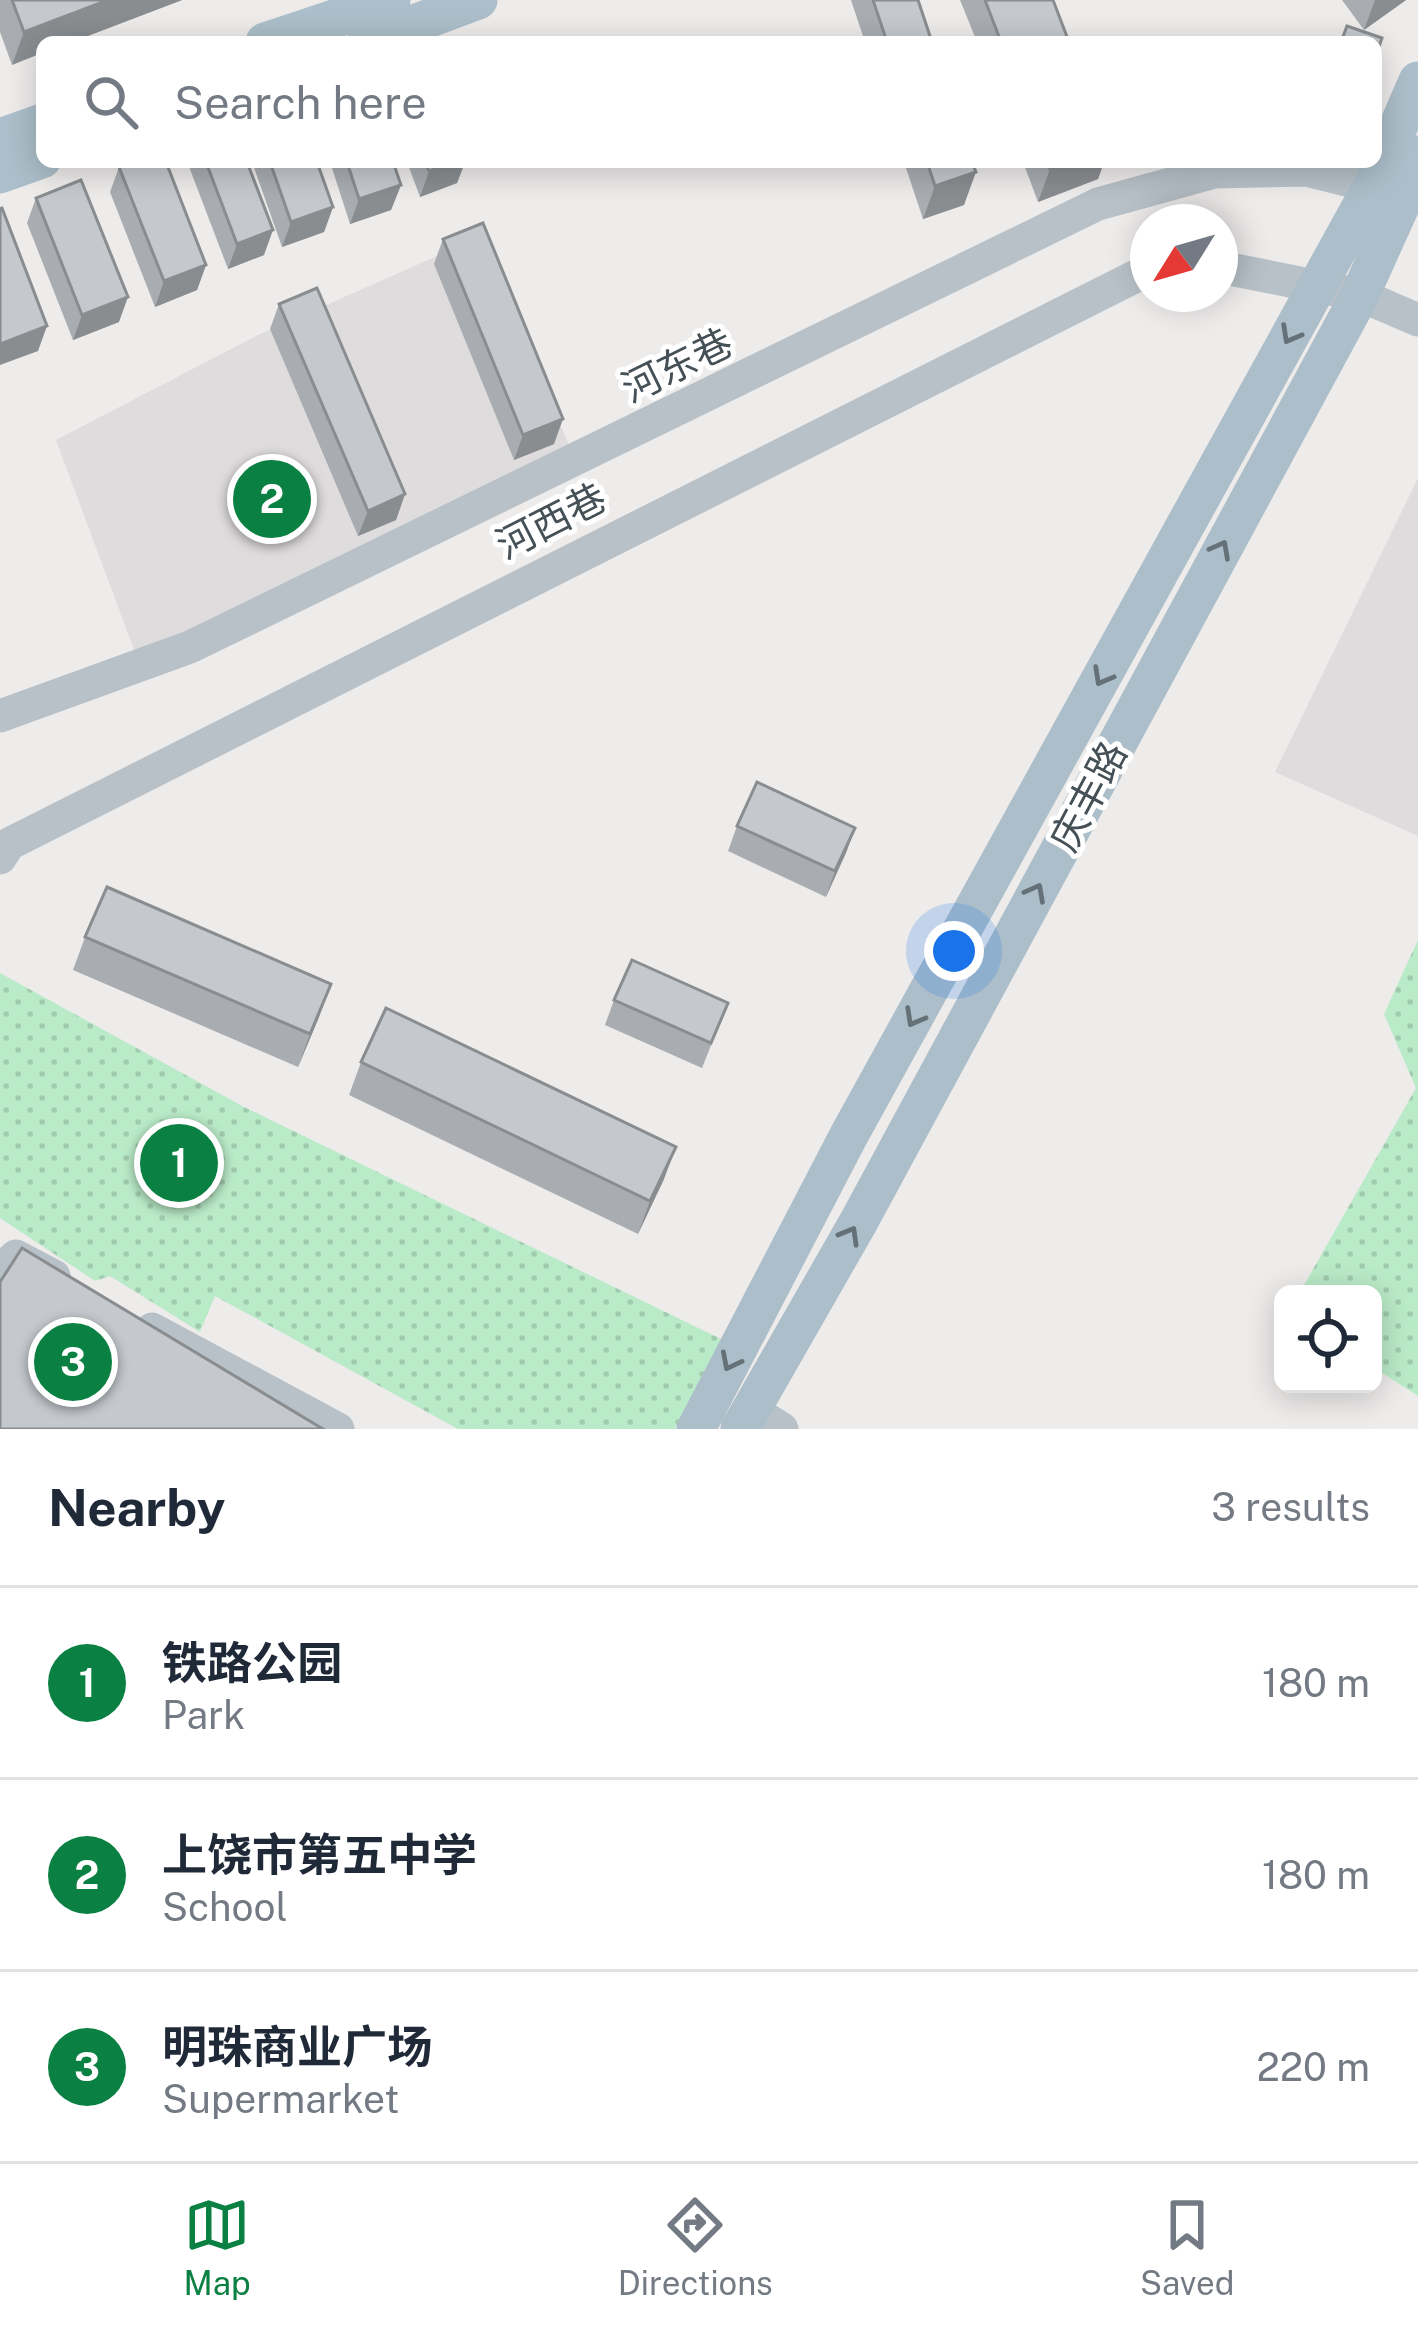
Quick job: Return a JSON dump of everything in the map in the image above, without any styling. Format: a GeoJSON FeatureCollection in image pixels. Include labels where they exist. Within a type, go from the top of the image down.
{"type":"FeatureCollection","features":[{"type":"Feature","properties":{"kind":"main road"},"geometry":{"type":"LineString","coordinates":[[283,36],[391,0]]}},
{"type":"Feature","properties":{"kind":"main road"},"geometry":{"type":"LineString","coordinates":[[382,36],[478,0]]}},
{"type":"Feature","properties":{"kind":"main road"},"geometry":{"type":"LineString","coordinates":[[696,1429],[850,1135],[1317,287],[1389,191],[1418,81]]}},
{"type":"Feature","properties":{"kind":"main road","name":"庆丰路"},"geometry":{"type":"LineString","coordinates":[[757,1422],[859,1221],[1360,296],[1389,191],[1418,155]]}},
{"type":"Feature","properties":{"kind":"main road"},"geometry":{"type":"LineString","coordinates":[[0,174],[36,161]]}},
{"type":"Feature","properties":{"kind":"street","name":"河东巷"},"geometry":{"type":"LineString","coordinates":[[0,716],[190,647],[1098,204],[1214,172],[1306,170],[1389,191]]}},
{"type":"Feature","properties":{"kind":"street"},"geometry":{"type":"LineString","coordinates":[[1238,271],[1360,296],[1418,320]]}},
{"type":"Feature","properties":{"kind":"street","name":"河西巷"},"geometry":{"type":"LineString","coordinates":[[0,858],[9,844],[344,672],[1130,279]]}},
{"type":"Feature","properties":{"kind":"street"},"geometry":{"type":"LineString","coordinates":[[6,1257],[77,1288]]}},
{"type":"Feature","properties":{"kind":"street"},"geometry":{"type":"LineString","coordinates":[[117,1310],[338,1429]]}},
{"type":"Feature","properties":{"kind":"shaded area"},"geometry":{"type":"Polygon","coordinates":[[[480,237],[569,445],[139,663],[56,440],[256,336],[480,237]]]}},
{"type":"Feature","properties":{"kind":"shaded area"},"geometry":{"type":"Polygon","coordinates":[[[1418,478],[1418,836],[1275,772],[1418,478]]]}},
{"type":"Feature","properties":{"kind":"green space"},"geometry":{"type":"Polygon","coordinates":[[[1418,940],[1418,1396],[1382,1373],[1382,1285],[1304,1285],[1416,1088],[1384,1014],[1418,940]]]}},
{"type":"Feature","properties":{"kind":"green space"},"geometry":{"type":"Polygon","coordinates":[[[0,973],[244,1107],[721,1339],[675,1429],[458,1429],[215,1296],[200,1332],[110,1276],[95,1281],[0,1218],[0,973]]]}},
{"type":"Feature","properties":{"kind":"building"},"geometry":{"type":"Polygon","coordinates":[[[12,0],[108,0],[24,32],[12,0]]]}},
{"type":"Feature","properties":{"kind":"building"},"geometry":{"type":"Polygon","coordinates":[[[873,0],[918,0],[930,36],[885,36],[873,0]]]}},
{"type":"Feature","properties":{"kind":"building"},"geometry":{"type":"Polygon","coordinates":[[[985,0],[1053,0],[1067,36],[999,36],[985,0]]]}},
{"type":"Feature","properties":{"kind":"building"},"geometry":{"type":"Polygon","coordinates":[[[1347,26],[1376,36],[1343,36],[1347,26]]]}},
{"type":"Feature","properties":{"kind":"building"},"geometry":{"type":"Polygon","coordinates":[[[119,168],[168,168],[206,265],[164,281],[119,168]]]}},
{"type":"Feature","properties":{"kind":"building"},"geometry":{"type":"Polygon","coordinates":[[[208,168],[249,168],[273,230],[237,244],[208,168]]]}},
{"type":"Feature","properties":{"kind":"building"},"geometry":{"type":"Polygon","coordinates":[[[272,168],[319,168],[333,207],[291,222],[272,168]]]}},
{"type":"Feature","properties":{"kind":"building"},"geometry":{"type":"Polygon","coordinates":[[[349,168],[395,168],[401,185],[359,199],[349,168]]]}},
{"type":"Feature","properties":{"kind":"building"},"geometry":{"type":"Polygon","coordinates":[[[929,168],[974,168],[976,172],[935,186],[929,168]]]}},
{"type":"Feature","properties":{"kind":"building"},"geometry":{"type":"Polygon","coordinates":[[[81,180],[128,297],[82,315],[36,198],[81,180]]]}},
{"type":"Feature","properties":{"kind":"building"},"geometry":{"type":"Polygon","coordinates":[[[0,209],[47,326],[0,344],[0,209]]]}},
{"type":"Feature","properties":{"kind":"building"},"geometry":{"type":"Polygon","coordinates":[[[483,223],[563,419],[523,435],[443,239],[483,223]]]}},
{"type":"Feature","properties":{"kind":"building"},"geometry":{"type":"Polygon","coordinates":[[[317,288],[405,494],[368,511],[279,304],[317,288]]]}},
{"type":"Feature","properties":{"kind":"building"},"geometry":{"type":"Polygon","coordinates":[[[757,782],[855,828],[835,871],[737,826],[757,782]]]}},
{"type":"Feature","properties":{"kind":"building"},"geometry":{"type":"Polygon","coordinates":[[[107,887],[331,984],[310,1034],[85,937],[107,887]]]}},
{"type":"Feature","properties":{"kind":"building"},"geometry":{"type":"Polygon","coordinates":[[[632,960],[728,1003],[711,1043],[614,1000],[632,960]]]}},
{"type":"Feature","properties":{"kind":"building"},"geometry":{"type":"Polygon","coordinates":[[[386,1008],[676,1147],[650,1201],[361,1062],[386,1008]]]}},
{"type":"Feature","properties":{"kind":"building"},"geometry":{"type":"Polygon","coordinates":[[[22,1248],[323,1429],[0,1429],[0,1282],[22,1248]]]}},
{"type":"Feature","properties":{"kind":"place","name":"上饶市第五中学"},"geometry":{"type":"Point","coordinates":[272,499]}},
{"type":"Feature","properties":{"kind":"place","name":"铁路公园"},"geometry":{"type":"Point","coordinates":[179,1163]}},
{"type":"Feature","properties":{"kind":"place","name":"明珠商业广场"},"geometry":{"type":"Point","coordinates":[73,1362]}}]}
